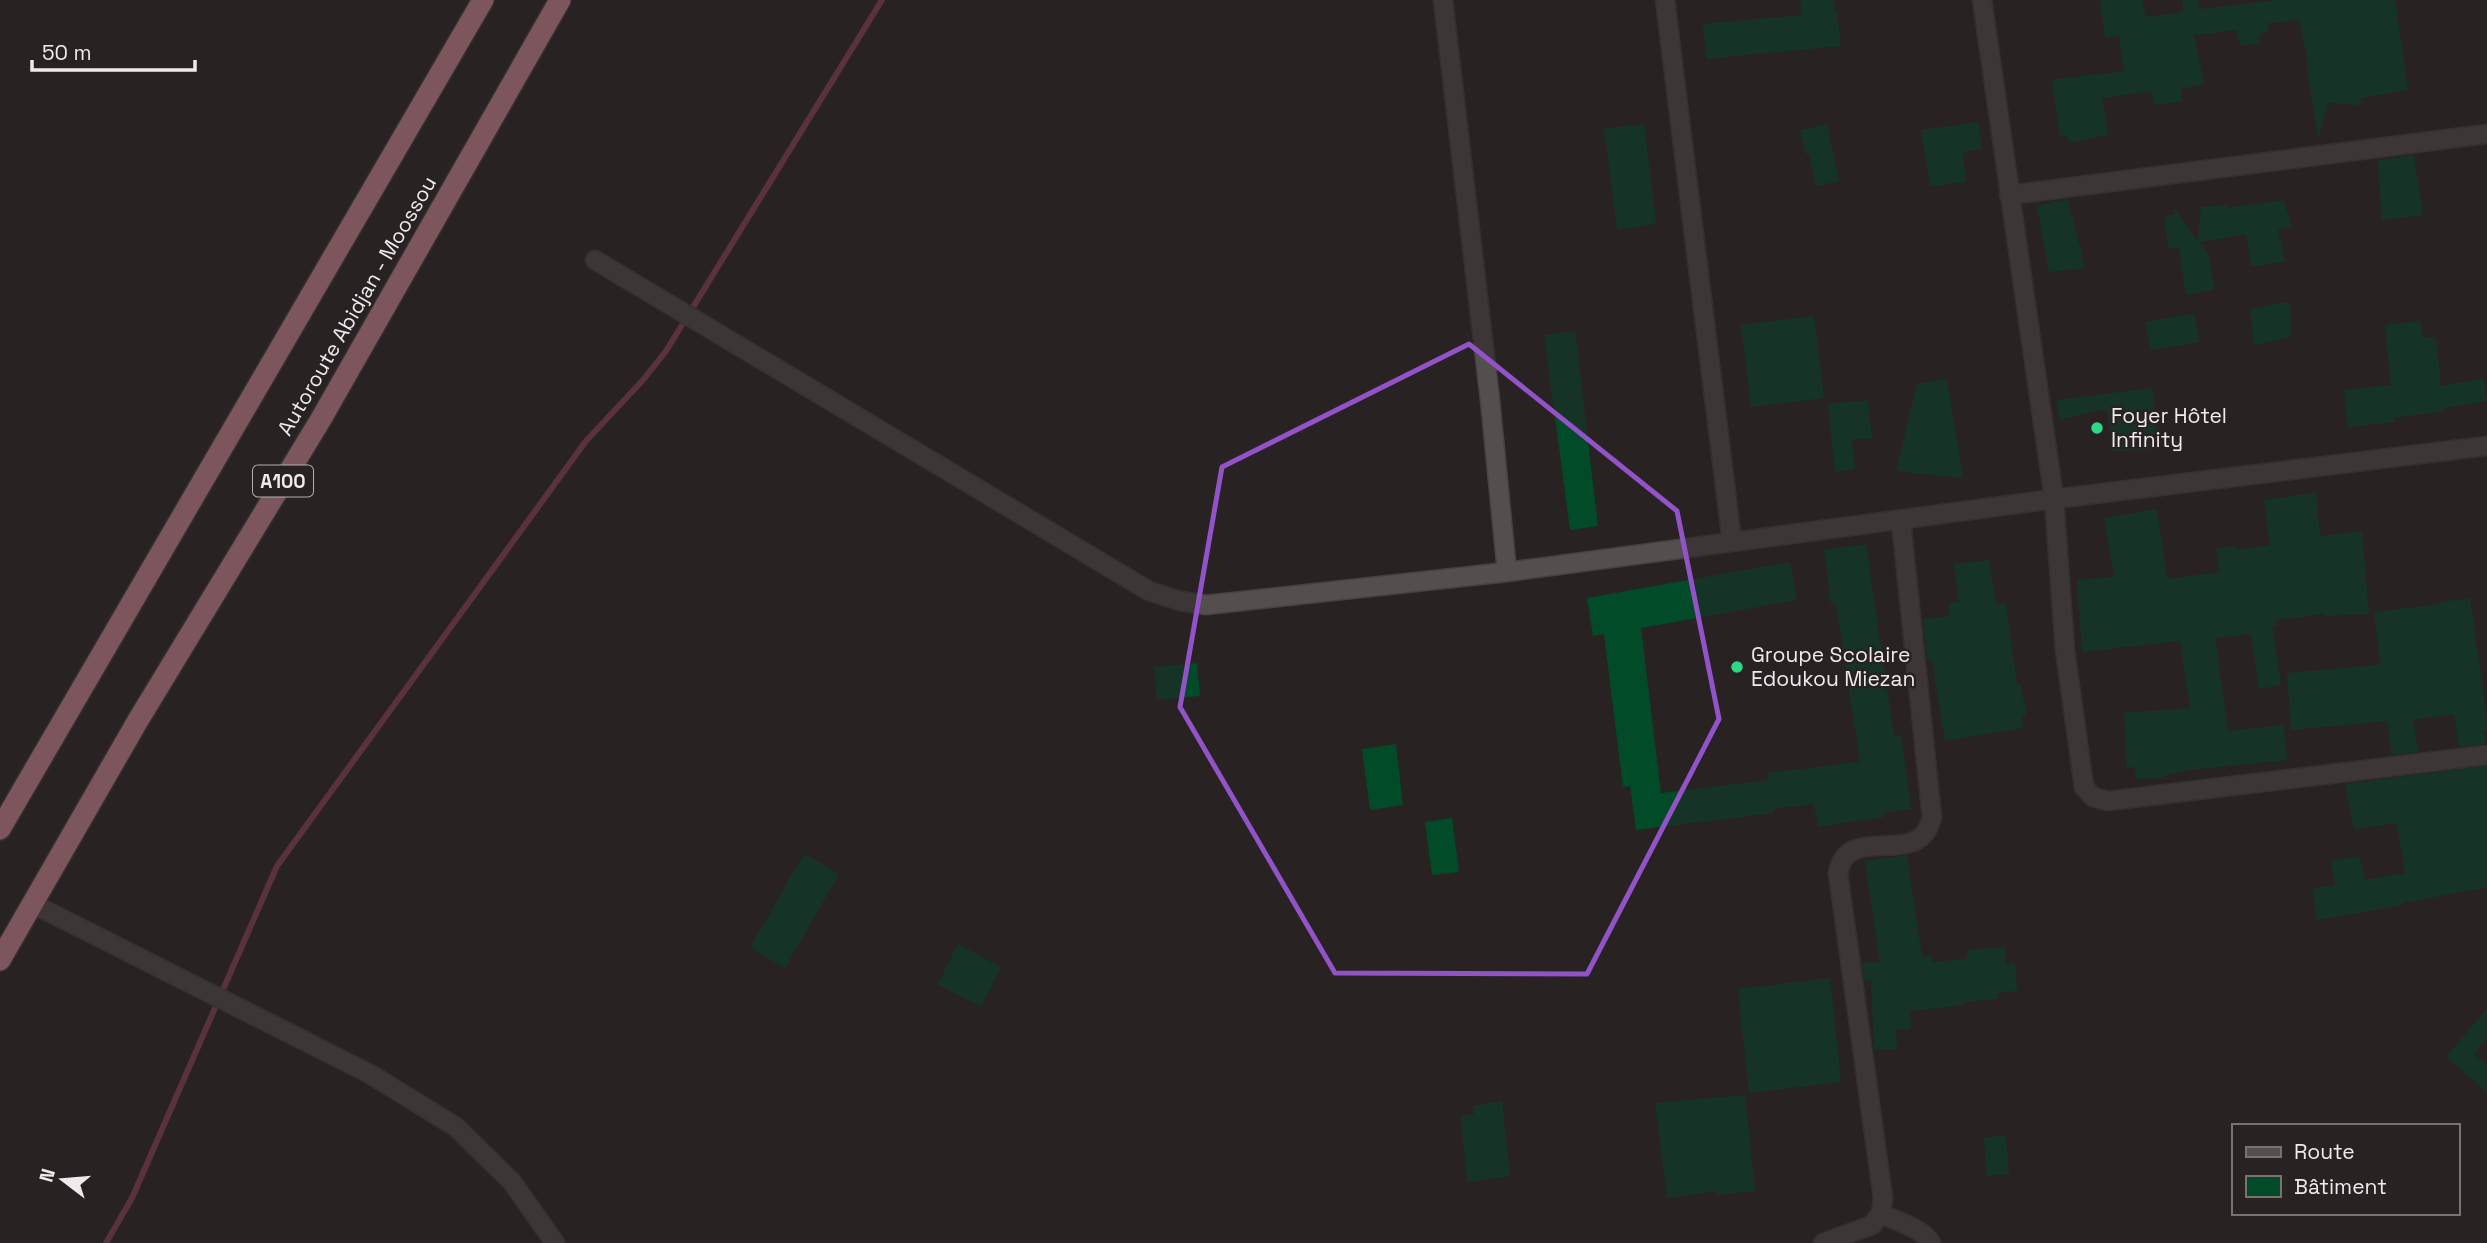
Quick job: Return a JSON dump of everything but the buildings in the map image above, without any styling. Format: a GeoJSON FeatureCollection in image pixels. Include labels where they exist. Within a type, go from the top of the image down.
{"type":"FeatureCollection","features":[{"type":"Feature","properties":{"kind":"highway"},"geometry":{"type":"LineString","coordinates":[[0,829],[483,0]]}},
{"type":"Feature","properties":{"kind":"highway","name":"Autoroute Abidjan - Moossou"},"geometry":{"type":"LineString","coordinates":[[0,960],[151,698],[321,419],[561,0]]}},
{"type":"Feature","properties":{"kind":"street"},"geometry":{"type":"LineString","coordinates":[[1443,0],[1490,400],[1507,572]]}},
{"type":"Feature","properties":{"kind":"street"},"geometry":{"type":"LineString","coordinates":[[1665,0],[1732,542]]}},
{"type":"Feature","properties":{"kind":"street"},"geometry":{"type":"LineString","coordinates":[[1982,0],[2054,499],[2066,650],[2084,787],[2093,797],[2108,801],[2487,755]]}},
{"type":"Feature","properties":{"kind":"street"},"geometry":{"type":"LineString","coordinates":[[2009,195],[2487,134]]}},
{"type":"Feature","properties":{"kind":"street"},"geometry":{"type":"LineString","coordinates":[[595,260],[1149,591],[1180,601],[1206,605],[1507,572],[2054,499],[2487,446]]}},
{"type":"Feature","properties":{"kind":"street"},"geometry":{"type":"LineString","coordinates":[[1823,1243],[1872,1225],[1881,1213],[1883,1198],[1838,873],[1841,859],[1853,849],[1908,842],[1925,834],[1932,818],[1901,521]]}},
{"type":"Feature","properties":{"kind":"street"},"geometry":{"type":"LineString","coordinates":[[33,904],[370,1074],[456,1127],[512,1182],[555,1243]]}},
{"type":"Feature","properties":{"kind":"street"},"geometry":{"type":"LineString","coordinates":[[1881,1213],[1918,1231],[1931,1243]]}},
{"type":"Feature","properties":{"kind":"highlighted area"},"geometry":{"type":"Polygon","coordinates":[[[1469,344],[1677,511],[1719,719],[1587,974],[1335,973],[1180,707],[1222,467],[1469,344]]]}},
{"type":"Feature","properties":{"kind":"waterway"},"geometry":{"type":"LineString","coordinates":[[106,1243],[132,1198],[277,866],[586,441],[666,351],[882,0]]}},
{"type":"Feature","properties":{"kind":"place","name":"Foyer Hôtel Infinity"},"geometry":{"type":"Point","coordinates":[2097,428]}},
{"type":"Feature","properties":{"kind":"place","name":"Groupe Scolaire Edoukou Miezan"},"geometry":{"type":"Point","coordinates":[1737,667]}}]}
